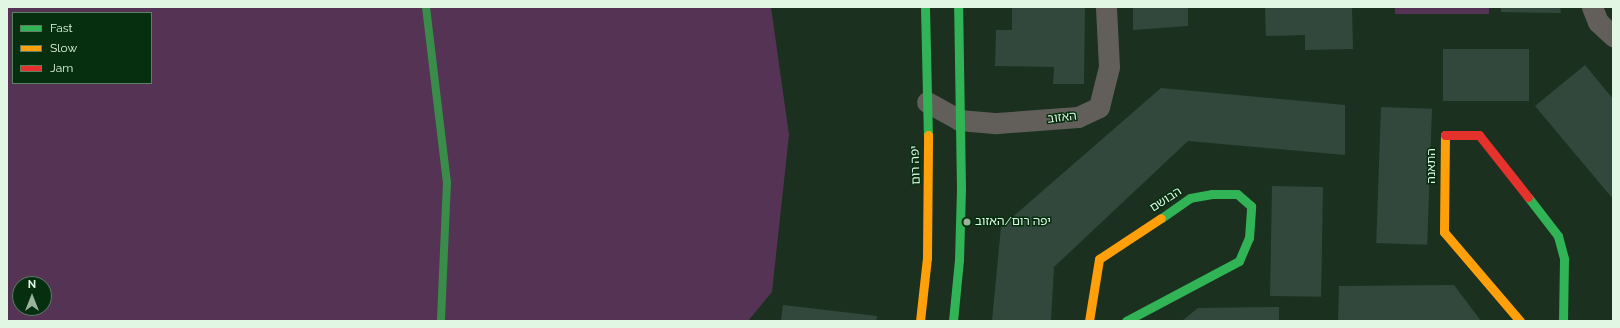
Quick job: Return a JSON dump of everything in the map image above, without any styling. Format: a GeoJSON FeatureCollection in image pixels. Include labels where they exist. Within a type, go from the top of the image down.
{"type":"FeatureCollection","features":[{"type":"Feature","properties":{"kind":"street","name":"יפה רום"},"geometry":{"type":"LineString","coordinates":[[920,321],[926,258],[929,197],[925,7]]}},
{"type":"Feature","properties":{"kind":"street"},"geometry":{"type":"LineString","coordinates":[[953,321],[959,260],[961,189],[958,7]]}},
{"type":"Feature","properties":{"kind":"street","name":"האזוב"},"geometry":{"type":"LineString","coordinates":[[926,102],[959,120],[997,123],[1078,117],[1099,107],[1109,67],[1106,7]]}},
{"type":"Feature","properties":{"kind":"street"},"geometry":{"type":"LineString","coordinates":[[1592,7],[1598,22],[1613,36]]}},
{"type":"Feature","properties":{"kind":"street","name":"התאנה"},"geometry":{"type":"LineString","coordinates":[[1520,321],[1444,232],[1444,136],[1478,136],[1558,236],[1564,259],[1563,321]]}},
{"type":"Feature","properties":{"kind":"street","name":"הבושם"},"geometry":{"type":"LineString","coordinates":[[1089,321],[1099,259],[1190,198],[1212,194],[1237,194],[1251,206],[1249,238],[1239,261],[1126,321]]}},
{"type":"Feature","properties":{"kind":"shaded area"},"geometry":{"type":"Polygon","coordinates":[[[7,7],[771,7],[789,135],[772,292],[748,321],[7,321],[7,7]]]}},
{"type":"Feature","properties":{"kind":"shaded area"},"geometry":{"type":"Polygon","coordinates":[[[1395,7],[1489,7],[1489,14],[1395,14],[1395,7]]]}},
{"type":"Feature","properties":{"kind":"building"},"geometry":{"type":"Polygon","coordinates":[[[1012,7],[1085,7],[1084,84],[1053,84],[1054,67],[995,66],[996,30],[1012,30],[1012,7]]]}},
{"type":"Feature","properties":{"kind":"building"},"geometry":{"type":"Polygon","coordinates":[[[1133,7],[1188,7],[1188,26],[1133,30],[1133,7]]]}},
{"type":"Feature","properties":{"kind":"building"},"geometry":{"type":"Polygon","coordinates":[[[1265,7],[1352,7],[1353,49],[1305,50],[1305,35],[1266,36],[1265,7]]]}},
{"type":"Feature","properties":{"kind":"building"},"geometry":{"type":"Polygon","coordinates":[[[1501,7],[1560,7],[1561,13],[1501,12],[1501,7]]]}},
{"type":"Feature","properties":{"kind":"building"},"geometry":{"type":"Polygon","coordinates":[[[1443,49],[1529,49],[1529,101],[1443,101],[1443,49]]]}},
{"type":"Feature","properties":{"kind":"building"},"geometry":{"type":"Polygon","coordinates":[[[1585,65],[1613,99],[1613,199],[1535,106],[1585,65]]]}},
{"type":"Feature","properties":{"kind":"building"},"geometry":{"type":"Polygon","coordinates":[[[1161,88],[1345,105],[1345,155],[1188,141],[1054,267],[1051,321],[992,321],[1001,227],[1161,88]]]}},
{"type":"Feature","properties":{"kind":"building"},"geometry":{"type":"Polygon","coordinates":[[[1381,107],[1432,109],[1427,245],[1376,243],[1381,107]]]}},
{"type":"Feature","properties":{"kind":"building"},"geometry":{"type":"Polygon","coordinates":[[[1272,186],[1323,187],[1321,297],[1270,296],[1272,186]]]}},
{"type":"Feature","properties":{"kind":"building"},"geometry":{"type":"Polygon","coordinates":[[[1454,285],[1481,321],[1338,321],[1339,286],[1454,285]]]}},
{"type":"Feature","properties":{"kind":"building"},"geometry":{"type":"Polygon","coordinates":[[[783,305],[877,316],[876,321],[781,321],[783,305]]]}},
{"type":"Feature","properties":{"kind":"building"},"geometry":{"type":"Polygon","coordinates":[[[1279,307],[1279,321],[1182,321],[1198,308],[1279,307]]]}},
{"type":"Feature","properties":{"kind":"waterway"},"geometry":{"type":"LineString","coordinates":[[426,7],[447,182],[441,321]]}},
{"type":"Feature","properties":{"kind":"traffic: fast"},"geometry":{"type":"LineString","coordinates":[[925,7],[928,135]]}},
{"type":"Feature","properties":{"kind":"traffic: fast"},"geometry":{"type":"LineString","coordinates":[[953,321],[959,260],[961,189],[958,7]]}},
{"type":"Feature","properties":{"kind":"traffic: fast"},"geometry":{"type":"LineString","coordinates":[[1126,321],[1239,261],[1249,238],[1251,206],[1237,194],[1212,194],[1190,198],[1161,218]]}},
{"type":"Feature","properties":{"kind":"traffic: fast"},"geometry":{"type":"LineString","coordinates":[[1528,197],[1558,236],[1564,259],[1563,321]]}},
{"type":"Feature","properties":{"kind":"traffic: slow"},"geometry":{"type":"LineString","coordinates":[[920,321],[927,258],[928,135]]}},
{"type":"Feature","properties":{"kind":"traffic: slow"},"geometry":{"type":"LineString","coordinates":[[1445,135],[1444,232],[1520,321]]}},
{"type":"Feature","properties":{"kind":"traffic: slow"},"geometry":{"type":"LineString","coordinates":[[1089,321],[1099,259],[1161,218]]}},
{"type":"Feature","properties":{"kind":"traffic: jam"},"geometry":{"type":"LineString","coordinates":[[1445,135],[1479,135],[1528,197]]}},
{"type":"Feature","properties":{"kind":"place","name":"יפה רום/האזוב"},"geometry":{"type":"Point","coordinates":[967,222]}}]}
